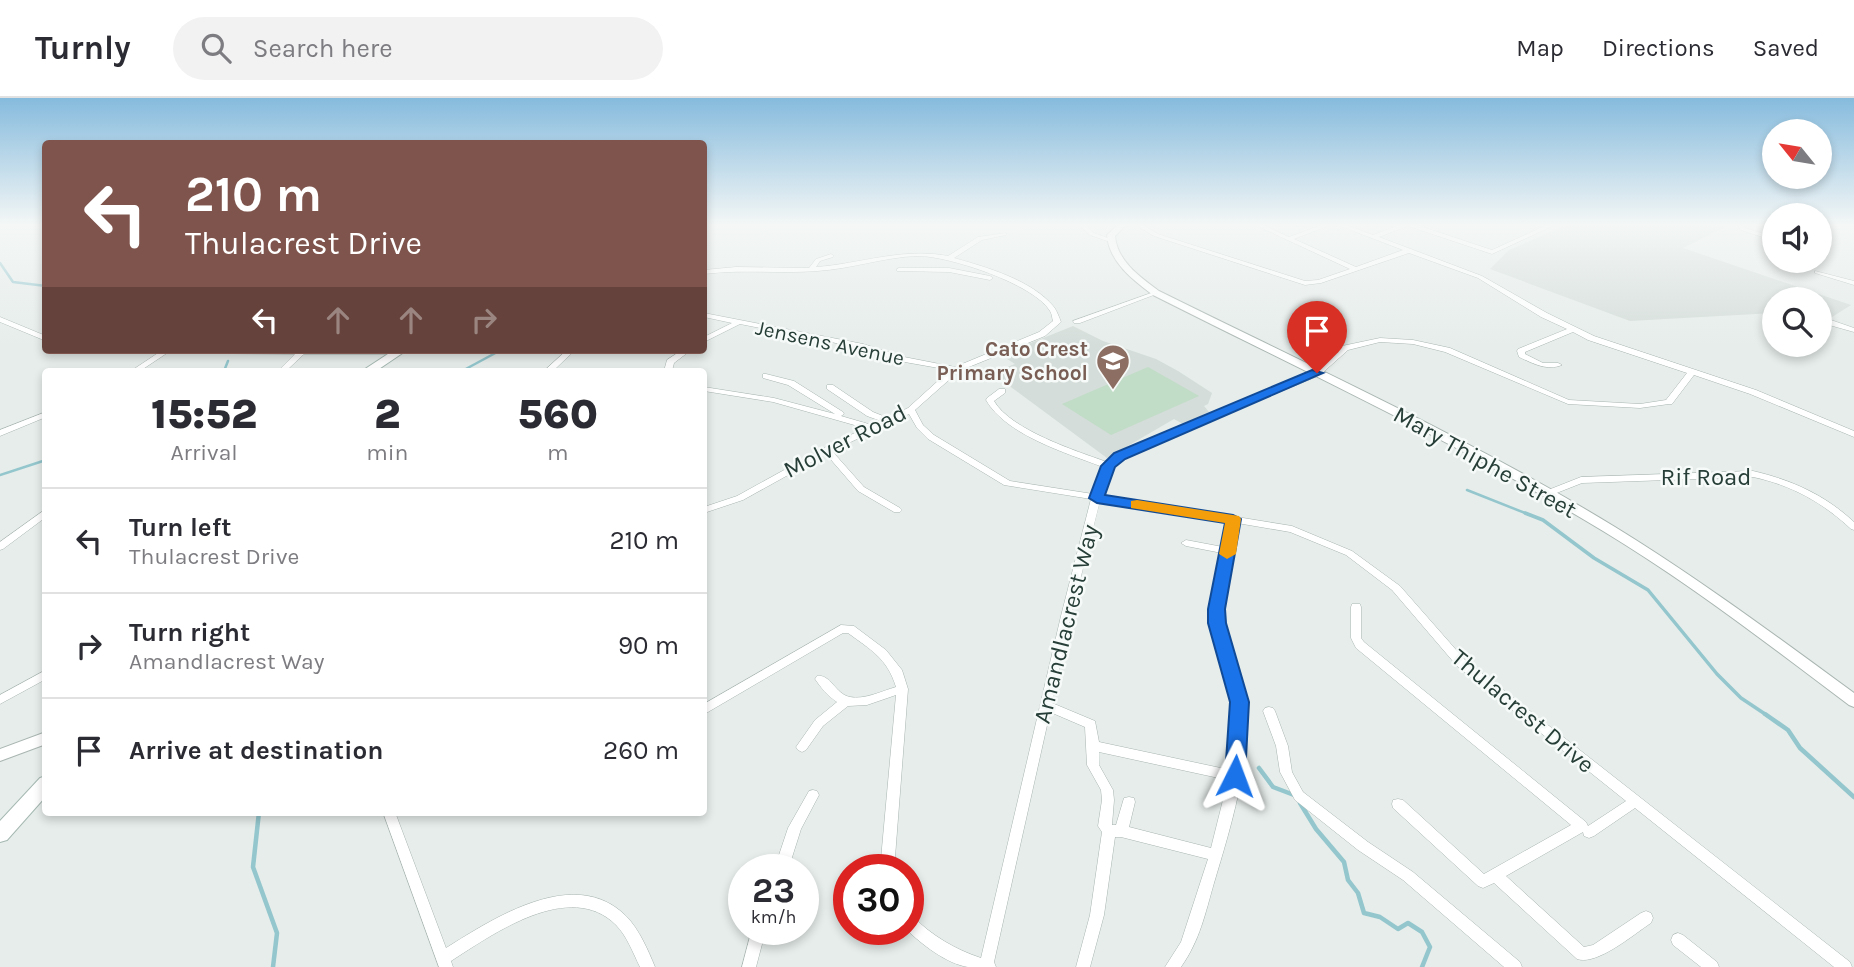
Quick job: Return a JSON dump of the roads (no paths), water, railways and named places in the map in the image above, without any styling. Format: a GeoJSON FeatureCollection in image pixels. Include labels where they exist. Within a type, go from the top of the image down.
{"type":"FeatureCollection","features":[{"type":"Feature","properties":{"kind":"main road"},"geometry":{"type":"LineString","coordinates":[[373,368],[395,354]]}},
{"type":"Feature","properties":{"kind":"main road"},"geometry":{"type":"LineString","coordinates":[[0,834],[42,787]]}},
{"type":"Feature","properties":{"kind":"street"},"geometry":{"type":"LineString","coordinates":[[811,269],[814,265]]}},
{"type":"Feature","properties":{"kind":"street"},"geometry":{"type":"LineString","coordinates":[[707,272],[733,268],[811,269],[854,265]]}},
{"type":"Feature","properties":{"kind":"street"},"geometry":{"type":"LineString","coordinates":[[963,265],[1004,280]]}},
{"type":"Feature","properties":{"kind":"street","name":"Mary Thiphe Street"},"geometry":{"type":"LineString","coordinates":[[1127,265],[1134,275],[1156,293],[1424,427],[1546,494],[1669,567],[1854,701]]}},
{"type":"Feature","properties":{"kind":"street"},"geometry":{"type":"LineString","coordinates":[[1247,265],[1297,281],[1316,283],[1369,265]]}},
{"type":"Feature","properties":{"kind":"street"},"geometry":{"type":"LineString","coordinates":[[1346,265],[1356,269]]}},
{"type":"Feature","properties":{"kind":"street"},"geometry":{"type":"LineString","coordinates":[[1445,265],[1480,277],[1572,330],[1794,407],[1854,434]]}},
{"type":"Feature","properties":{"kind":"street"},"geometry":{"type":"LineString","coordinates":[[900,270],[949,270],[1004,280]]}},
{"type":"Feature","properties":{"kind":"street"},"geometry":{"type":"LineString","coordinates":[[1819,273],[1854,283]]}},
{"type":"Feature","properties":{"kind":"street","name":"Molver Road"},"geometry":{"type":"LineString","coordinates":[[707,509],[740,498],[765,482],[871,427],[911,410],[956,369],[1042,334],[1055,325],[1057,315],[1046,301],[1026,287],[1004,280]]}},
{"type":"Feature","properties":{"kind":"street"},"geometry":{"type":"LineString","coordinates":[[1076,321],[1156,293]]}},
{"type":"Feature","properties":{"kind":"street","name":"Jensens Avenue"},"geometry":{"type":"LineString","coordinates":[[707,316],[863,346],[891,356],[956,369]]}},
{"type":"Feature","properties":{"kind":"street"},"geometry":{"type":"LineString","coordinates":[[0,319],[42,337]]}},
{"type":"Feature","properties":{"kind":"street"},"geometry":{"type":"LineString","coordinates":[[707,338],[738,323]]}},
{"type":"Feature","properties":{"kind":"street"},"geometry":{"type":"LineString","coordinates":[[1832,323],[1854,330]]}},
{"type":"Feature","properties":{"kind":"street"},"geometry":{"type":"LineString","coordinates":[[1558,365],[1538,364],[1524,357],[1521,351],[1572,330]]}},
{"type":"Feature","properties":{"kind":"street"},"geometry":{"type":"LineString","coordinates":[[1002,391],[989,402],[996,409],[1047,443],[1108,466],[1141,445],[1317,373],[1345,348],[1366,341],[1397,340],[1447,350],[1557,400],[1582,404],[1640,406],[1669,402],[1692,372]]}},
{"type":"Feature","properties":{"kind":"street"},"geometry":{"type":"LineString","coordinates":[[140,368],[161,354]]}},
{"type":"Feature","properties":{"kind":"street"},"geometry":{"type":"LineString","coordinates":[[285,368],[299,354]]}},
{"type":"Feature","properties":{"kind":"street"},"geometry":{"type":"LineString","coordinates":[[551,368],[566,354]]}},
{"type":"Feature","properties":{"kind":"street"},"geometry":{"type":"LineString","coordinates":[[669,368],[670,362],[681,354]]}},
{"type":"Feature","properties":{"kind":"street"},"geometry":{"type":"LineString","coordinates":[[766,376],[787,381],[853,420]]}},
{"type":"Feature","properties":{"kind":"street"},"geometry":{"type":"LineString","coordinates":[[831,387],[870,415],[886,420]]}},
{"type":"Feature","properties":{"kind":"street"},"geometry":{"type":"LineString","coordinates":[[707,389],[774,400],[871,427]]}},
{"type":"Feature","properties":{"kind":"street","name":"Thulacrest Drive"},"geometry":{"type":"LineString","coordinates":[[911,410],[920,426],[931,437],[997,478],[1018,486],[1304,532],[1360,560],[1396,588],[1461,663],[1845,967]]}},
{"type":"Feature","properties":{"kind":"street"},"geometry":{"type":"LineString","coordinates":[[0,433],[42,416]]}},
{"type":"Feature","properties":{"kind":"street"},"geometry":{"type":"LineString","coordinates":[[827,450],[861,489],[897,510]]}},
{"type":"Feature","properties":{"kind":"street","name":"Amandlacrest Way"},"geometry":{"type":"LineString","coordinates":[[987,967],[1046,705],[1097,498],[1108,466]]}},
{"type":"Feature","properties":{"kind":"street","name":"Rif Road"},"geometry":{"type":"LineString","coordinates":[[1546,494],[1581,480],[1753,474],[1778,480],[1816,496],[1854,527]]}},
{"type":"Feature","properties":{"kind":"street"},"geometry":{"type":"LineString","coordinates":[[0,547],[42,515]]}},
{"type":"Feature","properties":{"kind":"street"},"geometry":{"type":"LineString","coordinates":[[1172,967],[1187,946],[1215,855],[1235,776],[1240,702],[1217,623],[1216,609],[1233,519]]}},
{"type":"Feature","properties":{"kind":"street"},"geometry":{"type":"LineString","coordinates":[[1186,543],[1228,551]]}},
{"type":"Feature","properties":{"kind":"street"},"geometry":{"type":"LineString","coordinates":[[1356,607],[1356,638],[1360,645],[1581,826],[1483,882],[1476,879],[1398,804]]}},
{"type":"Feature","properties":{"kind":"street"},"geometry":{"type":"LineString","coordinates":[[707,707],[841,629],[850,629],[860,635],[882,653],[896,670],[902,690],[888,854]]}},
{"type":"Feature","properties":{"kind":"street"},"geometry":{"type":"LineString","coordinates":[[0,699],[42,676]]}},
{"type":"Feature","properties":{"kind":"street"},"geometry":{"type":"LineString","coordinates":[[821,679],[830,693],[845,702],[857,702],[902,690]]}},
{"type":"Feature","properties":{"kind":"street"},"geometry":{"type":"LineString","coordinates":[[802,747],[819,723],[845,702]]}},
{"type":"Feature","properties":{"kind":"street"},"geometry":{"type":"LineString","coordinates":[[1046,705],[1091,724],[1093,765],[1107,790],[1104,826],[1215,855]]}},
{"type":"Feature","properties":{"kind":"street"},"geometry":{"type":"LineString","coordinates":[[1269,711],[1282,746],[1286,772],[1299,796],[1363,846],[1408,876],[1515,967]]}},
{"type":"Feature","properties":{"kind":"street"},"geometry":{"type":"LineString","coordinates":[[0,755],[42,739]]}},
{"type":"Feature","properties":{"kind":"street"},"geometry":{"type":"LineString","coordinates":[[1093,746],[1235,776]]}},
{"type":"Feature","properties":{"kind":"street"},"geometry":{"type":"LineString","coordinates":[[786,854],[795,828],[813,794]]}},
{"type":"Feature","properties":{"kind":"street"},"geometry":{"type":"LineString","coordinates":[[1083,967],[1115,831],[1129,802]]}},
{"type":"Feature","properties":{"kind":"street"},"geometry":{"type":"LineString","coordinates":[[1589,832],[1634,802]]}},
{"type":"Feature","properties":{"kind":"street"},"geometry":{"type":"LineString","coordinates":[[390,816],[444,962],[486,932],[541,906],[578,899],[603,906],[621,921],[648,967]]}},
{"type":"Feature","properties":{"kind":"street"},"geometry":{"type":"LineString","coordinates":[[1496,876],[1582,954],[1596,951],[1646,918]]}},
{"type":"Feature","properties":{"kind":"street"},"geometry":{"type":"LineString","coordinates":[[924,938],[944,951],[987,967]]}},
{"type":"Feature","properties":{"kind":"street"},"geometry":{"type":"LineString","coordinates":[[1678,940],[1712,967]]}},
{"type":"Feature","properties":{"kind":"street"},"geometry":{"type":"LineString","coordinates":[[750,967],[755,945]]}},
{"type":"Feature","properties":{"kind":"waterway"},"geometry":{"type":"LineString","coordinates":[[1,265],[13,282],[42,286]]}},
{"type":"Feature","properties":{"kind":"waterway"},"geometry":{"type":"LineString","coordinates":[[468,368],[494,354]]}},
{"type":"Feature","properties":{"kind":"waterway"},"geometry":{"type":"LineString","coordinates":[[225,368],[228,361]]}},
{"type":"Feature","properties":{"kind":"waterway"},"geometry":{"type":"LineString","coordinates":[[0,475],[42,461]]}},
{"type":"Feature","properties":{"kind":"waterway"},"geometry":{"type":"LineString","coordinates":[[1467,490],[1530,515]]}},
{"type":"Feature","properties":{"kind":"waterway"},"geometry":{"type":"LineString","coordinates":[[1525,513],[1543,520],[1594,558],[1648,590],[1717,674],[1741,698],[1765,714]]}},
{"type":"Feature","properties":{"kind":"waterway"},"geometry":{"type":"LineString","coordinates":[[1765,714],[1788,730],[1800,748],[1854,797]]}},
{"type":"Feature","properties":{"kind":"waterway"},"geometry":{"type":"LineString","coordinates":[[1259,768],[1273,787],[1294,795]]}},
{"type":"Feature","properties":{"kind":"waterway"},"geometry":{"type":"LineString","coordinates":[[1300,803],[1316,829],[1344,862],[1348,880],[1358,893],[1364,913],[1380,917],[1398,929],[1408,923],[1422,932],[1430,947],[1422,967]]}},
{"type":"Feature","properties":{"kind":"waterway"},"geometry":{"type":"LineString","coordinates":[[259,816],[253,867],[277,933],[273,967]]}},
{"type":"Feature","properties":{"kind":"place","name":"Cato Crest Primary School"},"geometry":{"type":"Point","coordinates":[1113,391]}}]}
